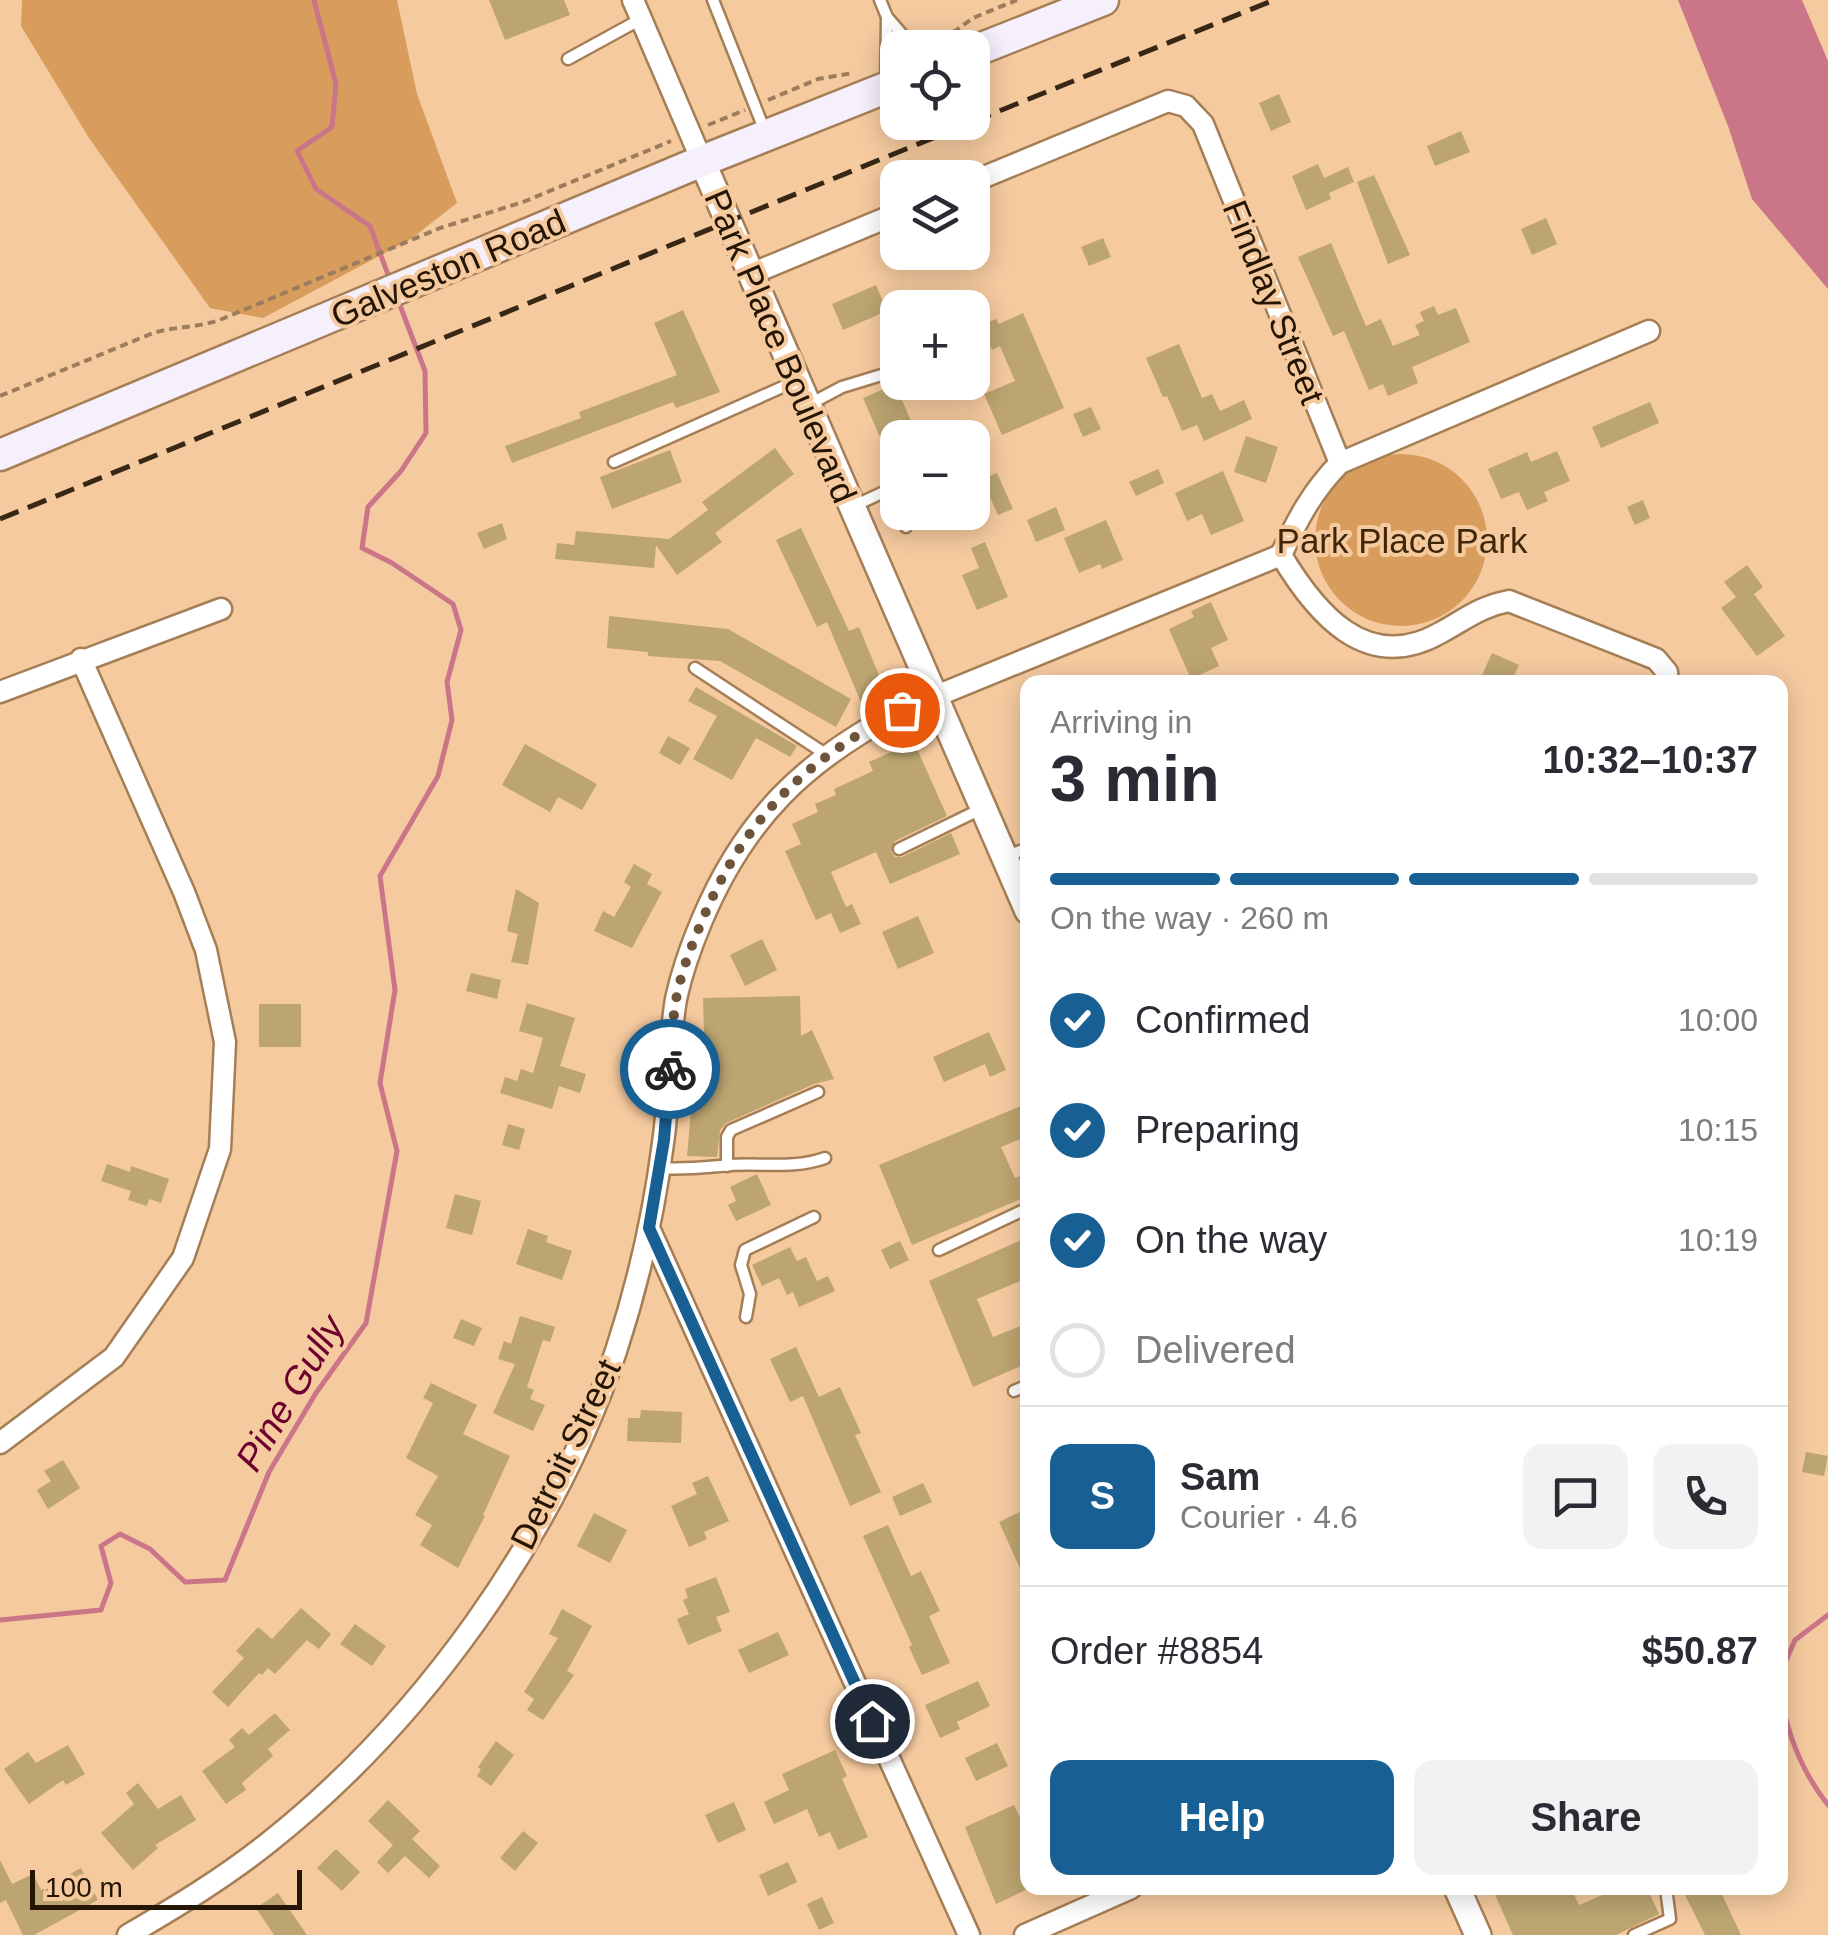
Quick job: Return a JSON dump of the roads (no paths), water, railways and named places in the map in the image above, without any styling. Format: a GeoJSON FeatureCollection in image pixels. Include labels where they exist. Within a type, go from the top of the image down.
{"type":"FeatureCollection","features":[{"type":"Feature","properties":{"kind":"main road"},"geometry":{"type":"LineString","coordinates":[[990,43],[1048,16],[1103,0]]}},
{"type":"Feature","properties":{"kind":"main road","name":"Galveston Road"},"geometry":{"type":"LineString","coordinates":[[0,455],[766,135],[880,81]]}},
{"type":"Feature","properties":{"kind":"street","name":"Park Place Boulevard"},"geometry":{"type":"LineString","coordinates":[[637,10],[982,809],[1016,853]]}},
{"type":"Feature","properties":{"kind":"street","name":"Findlay Street"},"geometry":{"type":"LineString","coordinates":[[990,175],[1168,101],[1186,106],[1203,124],[1340,463]]}},
{"type":"Feature","properties":{"kind":"street"},"geometry":{"type":"LineString","coordinates":[[751,274],[880,220]]}},
{"type":"Feature","properties":{"kind":"street"},"geometry":{"type":"LineString","coordinates":[[1649,331],[1340,463],[1298,516],[1281,554],[1304,592],[1330,621],[1372,644],[1391,646],[1438,635],[1468,614],[1509,601],[1656,658],[1667,675]]}},
{"type":"Feature","properties":{"kind":"street","name":"Detroit Street"},"geometry":{"type":"LineString","coordinates":[[128,1935],[182,1904],[267,1844],[403,1715],[458,1646],[556,1489],[616,1351],[649,1228],[676,1002],[685,961],[734,852],[768,808],[863,730],[932,696],[1281,554]]}},
{"type":"Feature","properties":{"kind":"street"},"geometry":{"type":"LineString","coordinates":[[0,692],[221,609]]}},
{"type":"Feature","properties":{"kind":"street"},"geometry":{"type":"LineString","coordinates":[[0,1443],[114,1356],[182,1258],[220,1149],[225,1042],[206,950],[81,660]]}},
{"type":"Feature","properties":{"kind":"street"},"geometry":{"type":"LineString","coordinates":[[649,1228],[969,1935]]}},
{"type":"Feature","properties":{"kind":"street"},"geometry":{"type":"LineString","coordinates":[[1025,1935],[1115,1895]]}},
{"type":"Feature","properties":{"kind":"street"},"geometry":{"type":"LineString","coordinates":[[1460,1895],[1478,1935]]}},
{"type":"Feature","properties":{"kind":"lane"},"geometry":{"type":"LineString","coordinates":[[712,0],[766,135]]}},
{"type":"Feature","properties":{"kind":"lane"},"geometry":{"type":"LineString","coordinates":[[880,0],[899,30]]}},
{"type":"Feature","properties":{"kind":"lane"},"geometry":{"type":"LineString","coordinates":[[568,59],[637,10]]}},
{"type":"Feature","properties":{"kind":"lane"},"geometry":{"type":"LineString","coordinates":[[886,30],[887,16]]}},
{"type":"Feature","properties":{"kind":"lane"},"geometry":{"type":"LineString","coordinates":[[808,406],[842,388],[880,376]]}},
{"type":"Feature","properties":{"kind":"lane"},"geometry":{"type":"LineString","coordinates":[[614,462],[797,381]]}},
{"type":"Feature","properties":{"kind":"lane"},"geometry":{"type":"LineString","coordinates":[[850,508],[880,494]]}},
{"type":"Feature","properties":{"kind":"lane"},"geometry":{"type":"LineString","coordinates":[[695,668],[828,756]]}},
{"type":"Feature","properties":{"kind":"lane"},"geometry":{"type":"LineString","coordinates":[[899,848],[982,809]]}},
{"type":"Feature","properties":{"kind":"lane"},"geometry":{"type":"LineString","coordinates":[[728,1166],[727,1137],[731,1130],[818,1092]]}},
{"type":"Feature","properties":{"kind":"lane"},"geometry":{"type":"LineString","coordinates":[[659,1168],[697,1170],[799,1164],[825,1158]]}},
{"type":"Feature","properties":{"kind":"lane"},"geometry":{"type":"LineString","coordinates":[[940,1250],[1020,1212]]}},
{"type":"Feature","properties":{"kind":"lane"},"geometry":{"type":"LineString","coordinates":[[746,1317],[750,1294],[741,1265],[746,1250],[814,1217]]}},
{"type":"Feature","properties":{"kind":"lane"},"geometry":{"type":"LineString","coordinates":[[1014,1391],[1020,1388]]}},
{"type":"Feature","properties":{"kind":"lane"},"geometry":{"type":"LineString","coordinates":[[1634,1935],[1670,1919],[1667,1895]]}},
{"type":"Feature","properties":{"kind":"waterway","name":"Pine Gully"},"geometry":{"type":"LineString","coordinates":[[314,0],[336,84],[332,127],[297,151],[316,189],[370,226],[390,280]]}},
{"type":"Feature","properties":{"kind":"waterway","name":"Pine Gully"},"geometry":{"type":"LineString","coordinates":[[0,1620],[101,1610],[111,1583],[101,1546],[120,1534],[150,1549],[185,1582],[225,1580],[269,1472],[316,1393],[366,1323],[397,1151],[380,1083],[395,990],[380,876],[438,776],[452,720],[447,682],[461,630],[453,604],[362,548],[368,507],[401,471],[426,433],[425,371],[398,300]]}},
{"type":"Feature","properties":{"kind":"waterway"},"geometry":{"type":"LineString","coordinates":[[1788,1656],[1795,1640],[1828,1615]]}},
{"type":"Feature","properties":{"kind":"waterway"},"geometry":{"type":"LineString","coordinates":[[1788,1726],[1810,1779],[1828,1805]]}},
{"type":"Feature","properties":{"kind":"railway"},"geometry":{"type":"LineString","coordinates":[[990,115],[1274,0]]}},
{"type":"Feature","properties":{"kind":"railway"},"geometry":{"type":"LineString","coordinates":[[0,519],[928,140]]}},
{"type":"Feature","properties":{"kind":"park label","name":"Park Place Park"},"geometry":{"type":"Point","coordinates":[1402,540]}}]}
